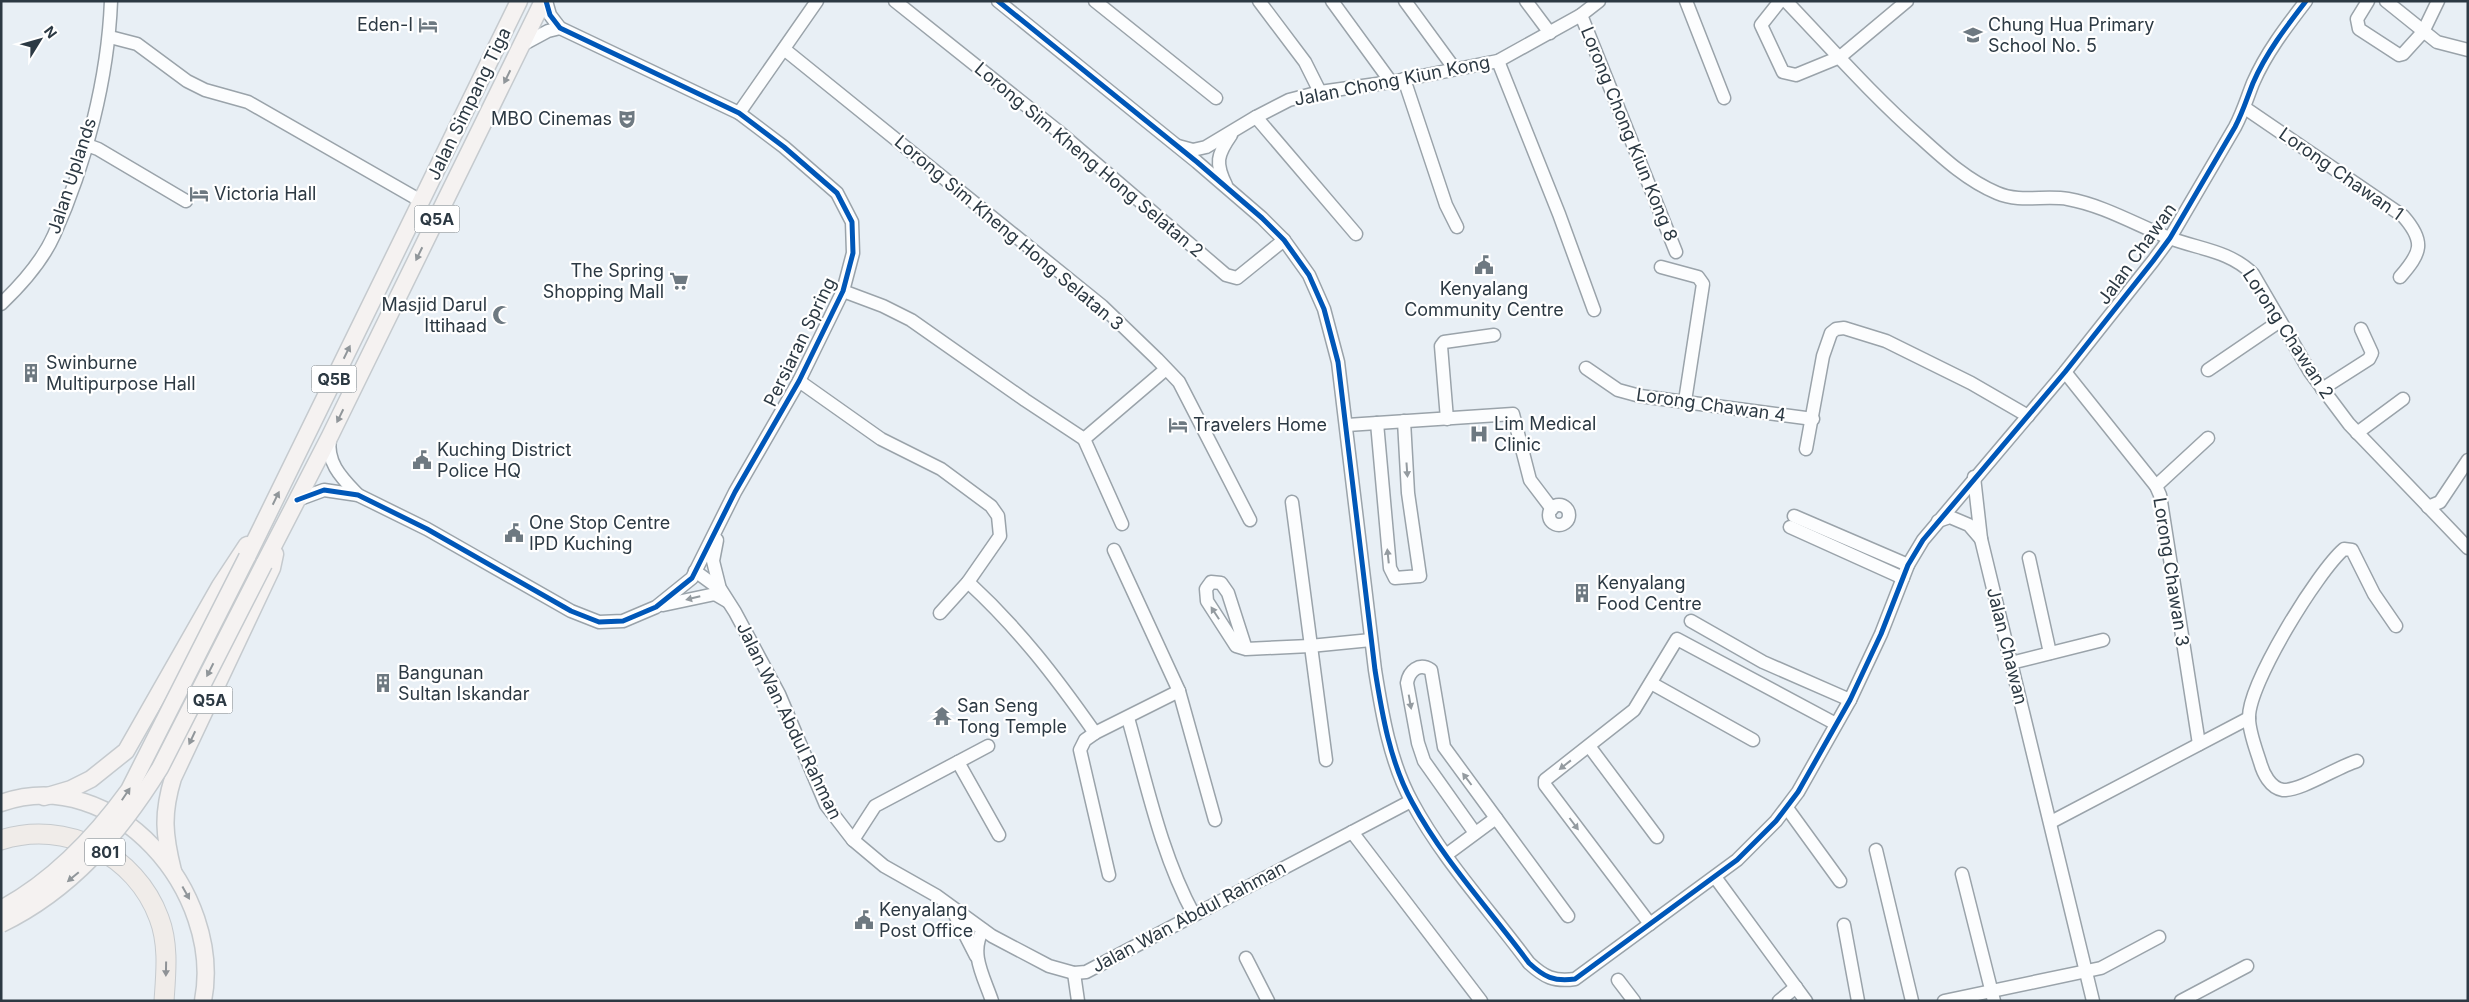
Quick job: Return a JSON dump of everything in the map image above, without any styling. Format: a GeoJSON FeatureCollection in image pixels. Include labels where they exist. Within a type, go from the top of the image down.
{"type":"FeatureCollection","features":[{"type":"Feature","properties":{"kind":"highway","name":"801"},"geometry":{"type":"LineString","coordinates":[[1,840],[49,834],[68,837],[96,846],[129,870],[140,883],[159,918],[166,958],[164,1001]]}},
{"type":"Feature","properties":{"kind":"main road","name":"Jalan Simpang Tiga"},"geometry":{"type":"LineString","coordinates":[[1,909],[19,900],[68,860],[104,824],[129,790],[247,557],[519,1]]}},
{"type":"Feature","properties":{"kind":"main road","name":"Jalan Simpang Tiga"},"geometry":{"type":"LineString","coordinates":[[1,924],[24,913],[53,894],[83,868],[114,835],[142,797],[160,768],[330,436],[544,1]]}},
{"type":"Feature","properties":{"kind":"main road","name":"Q5B"},"geometry":{"type":"LineString","coordinates":[[44,797],[71,789],[91,779],[126,751],[220,586],[262,525]]}},
{"type":"Feature","properties":{"kind":"main road","name":"Q5A"},"geometry":{"type":"LineString","coordinates":[[173,871],[166,844],[164,822],[166,802],[173,778],[272,568],[280,533]]}},
{"type":"Feature","properties":{"kind":"main road"},"geometry":{"type":"LineString","coordinates":[[5,800],[44,797],[76,799],[121,820],[149,844],[173,871],[189,897],[199,926],[205,961],[203,1001]]}},
{"type":"Feature","properties":{"kind":"street","name":"Jalan Uplands"},"geometry":{"type":"LineString","coordinates":[[1,304],[34,268],[54,236],[87,145],[110,37],[111,1]]}},
{"type":"Feature","properties":{"kind":"street"},"geometry":{"type":"LineString","coordinates":[[522,45],[543,33],[560,28],[550,15],[544,1]]}},
{"type":"Feature","properties":{"kind":"street"},"geometry":{"type":"LineString","coordinates":[[739,114],[818,1]]}},
{"type":"Feature","properties":{"kind":"street","name":"Lorong Sim Kheng Hong Selatan 2"},"geometry":{"type":"LineString","coordinates":[[895,1],[1058,131],[1226,274],[1237,278],[1284,240]]}},
{"type":"Feature","properties":{"kind":"street"},"geometry":{"type":"LineString","coordinates":[[998,1],[1227,188],[1284,240],[1309,275],[1324,310],[1338,362],[1371,640],[1382,711],[1393,754],[1411,801],[1446,855],[1529,963],[1541,975],[1561,981],[1575,980],[1737,860],[1786,808],[1798,792],[1850,700],[1881,634],[1908,565],[1938,521],[1974,477]]}},
{"type":"Feature","properties":{"kind":"street"},"geometry":{"type":"LineString","coordinates":[[1095,1],[1216,98]]}},
{"type":"Feature","properties":{"kind":"street"},"geometry":{"type":"LineString","coordinates":[[1260,1],[1305,62],[1320,92]]}},
{"type":"Feature","properties":{"kind":"street"},"geometry":{"type":"LineString","coordinates":[[1332,1],[1398,80],[1446,205],[1457,227]]}},
{"type":"Feature","properties":{"kind":"street"},"geometry":{"type":"LineString","coordinates":[[1405,1],[1454,68]]}},
{"type":"Feature","properties":{"kind":"street"},"geometry":{"type":"LineString","coordinates":[[1526,1],[1550,33]]}},
{"type":"Feature","properties":{"kind":"street","name":"Jalan Chong Kiun Kong"},"geometry":{"type":"LineString","coordinates":[[1174,145],[1193,150],[1206,147],[1289,100],[1320,92],[1398,80],[1498,61],[1581,15],[1599,1]]}},
{"type":"Feature","properties":{"kind":"street"},"geometry":{"type":"LineString","coordinates":[[1686,1],[1724,98]]}},
{"type":"Feature","properties":{"kind":"street"},"geometry":{"type":"LineString","coordinates":[[1780,1],[1761,25],[1783,72],[1796,76],[1840,57],[1907,1]]}},
{"type":"Feature","properties":{"kind":"street"},"geometry":{"type":"LineString","coordinates":[[1786,1],[1904,124],[1945,160],[1973,180],[1998,194],[2020,198],[2067,199],[2089,205],[2170,238]]}},
{"type":"Feature","properties":{"kind":"street","name":"Jalan Chawan"},"geometry":{"type":"LineString","coordinates":[[2093,1001],[1981,539],[1974,477],[2065,372],[2170,238],[2245,108],[2253,84],[2271,50],[2306,1]]}},
{"type":"Feature","properties":{"kind":"street"},"geometry":{"type":"LineString","coordinates":[[2368,1],[2357,19],[2359,29],[2394,54],[2403,54],[2423,32],[2438,1]]}},
{"type":"Feature","properties":{"kind":"street"},"geometry":{"type":"LineString","coordinates":[[2386,1],[2437,42],[2468,50]]}},
{"type":"Feature","properties":{"kind":"street","name":"Lorong Chong Kiun Kong 8"},"geometry":{"type":"LineString","coordinates":[[1581,15],[1676,252]]}},
{"type":"Feature","properties":{"kind":"street","name":"Persiaran Spring"},"geometry":{"type":"LineString","coordinates":[[560,28],[739,114],[821,178],[837,193],[852,222],[854,237],[853,253],[843,291],[799,381],[735,492],[695,571]]}},
{"type":"Feature","properties":{"kind":"street"},"geometry":{"type":"LineString","coordinates":[[110,37],[137,44],[187,81],[205,90],[248,102],[421,201]]}},
{"type":"Feature","properties":{"kind":"street","name":"Lorong Sim Kheng Hong Selatan 3"},"geometry":{"type":"LineString","coordinates":[[784,49],[1102,306],[1166,369],[1178,382],[1250,520]]}},
{"type":"Feature","properties":{"kind":"street"},"geometry":{"type":"LineString","coordinates":[[1498,61],[1559,214],[1594,310]]}},
{"type":"Feature","properties":{"kind":"street","name":"Lorong Chawan 1"},"geometry":{"type":"LineString","coordinates":[[2245,108],[2403,216],[2415,229],[2418,244],[2416,258],[2400,277]]}},
{"type":"Feature","properties":{"kind":"street"},"geometry":{"type":"LineString","coordinates":[[1256,117],[1356,234]]}},
{"type":"Feature","properties":{"kind":"street","name":"Jalan Chong Kiun Kong"},"geometry":{"type":"LineString","coordinates":[[1227,188],[1220,173],[1218,160],[1222,147],[1235,129]]}},
{"type":"Feature","properties":{"kind":"street"},"geometry":{"type":"LineString","coordinates":[[87,145],[186,201]]}},
{"type":"Feature","properties":{"kind":"street","name":"Lorong Chawan 2"},"geometry":{"type":"LineString","coordinates":[[2170,238],[2221,253],[2244,265],[2253,274],[2310,372],[2322,389],[2357,433],[2468,548]]}},
{"type":"Feature","properties":{"kind":"street"},"geometry":{"type":"LineString","coordinates":[[1661,267],[1698,277],[1703,284],[1685,401]]}},
{"type":"Feature","properties":{"kind":"street"},"geometry":{"type":"LineString","coordinates":[[843,291],[883,306],[912,320],[1024,400],[1084,439],[1122,524]]}},
{"type":"Feature","properties":{"kind":"street"},"geometry":{"type":"LineString","coordinates":[[2208,370],[2280,321]]}},
{"type":"Feature","properties":{"kind":"street"},"geometry":{"type":"LineString","coordinates":[[1806,449],[1823,356],[1831,333],[1836,329],[1844,328],[1886,341],[1971,383],[2028,416]]}},
{"type":"Feature","properties":{"kind":"street"},"geometry":{"type":"LineString","coordinates":[[2322,389],[2369,359],[2372,353],[2361,329]]}},
{"type":"Feature","properties":{"kind":"street"},"geometry":{"type":"LineString","coordinates":[[1446,418],[1441,346],[1444,342],[1494,335]]}},
{"type":"Feature","properties":{"kind":"street","name":"Lorong Chawan 4"},"geometry":{"type":"LineString","coordinates":[[1586,368],[1618,390],[1626,392],[1813,419]]}},
{"type":"Feature","properties":{"kind":"street"},"geometry":{"type":"LineString","coordinates":[[1084,439],[1166,369]]}},
{"type":"Feature","properties":{"kind":"street","name":"Lorong Chawan 3"},"geometry":{"type":"LineString","coordinates":[[2065,372],[2156,486],[2160,495],[2199,744]]}},
{"type":"Feature","properties":{"kind":"street"},"geometry":{"type":"LineString","coordinates":[[799,381],[881,439],[941,469],[991,506],[998,516],[1000,536],[968,582],[940,613]]}},
{"type":"Feature","properties":{"kind":"street"},"geometry":{"type":"LineString","coordinates":[[2357,433],[2402,399]]}},
{"type":"Feature","properties":{"kind":"street"},"geometry":{"type":"LineString","coordinates":[[1347,426],[1513,414],[1530,480],[1552,509]]}},
{"type":"Feature","properties":{"kind":"street"},"geometry":{"type":"LineString","coordinates":[[1377,423],[1390,568],[1396,578],[1420,576],[1408,493],[1404,421]]}},
{"type":"Feature","properties":{"kind":"street"},"geometry":{"type":"LineString","coordinates":[[330,436],[328,448],[338,475],[358,495]]}},
{"type":"Feature","properties":{"kind":"street"},"geometry":{"type":"LineString","coordinates":[[2156,486],[2208,438]]}},
{"type":"Feature","properties":{"kind":"street"},"geometry":{"type":"LineString","coordinates":[[2428,507],[2440,502],[2468,460]]}},
{"type":"Feature","properties":{"kind":"street"},"geometry":{"type":"LineString","coordinates":[[297,500],[324,490],[358,495],[428,529],[580,615],[599,622],[623,621],[656,607],[715,594],[729,602]]}},
{"type":"Feature","properties":{"kind":"street"},"geometry":{"type":"LineString","coordinates":[[1292,502],[1326,760]]}},
{"type":"Feature","properties":{"kind":"street"},"geometry":{"type":"LineString","coordinates":[[1938,521],[1950,517],[1969,524],[1981,539]]}},
{"type":"Feature","properties":{"kind":"street"},"geometry":{"type":"LineString","coordinates":[[721,521],[713,561],[721,590]]}},
{"type":"Feature","properties":{"kind":"street"},"geometry":{"type":"LineString","coordinates":[[1903,578],[1792,521],[1908,565]]}},
{"type":"Feature","properties":{"kind":"street"},"geometry":{"type":"LineString","coordinates":[[2357,761],[2304,784],[2284,790],[2273,786],[2261,766],[2249,718],[2255,689],[2273,652],[2333,558],[2344,549],[2352,550],[2374,594],[2396,626]]}},
{"type":"Feature","properties":{"kind":"street"},"geometry":{"type":"LineString","coordinates":[[1114,550],[1179,692],[1215,820]]}},
{"type":"Feature","properties":{"kind":"street"},"geometry":{"type":"LineString","coordinates":[[2029,558],[2050,653]]}},
{"type":"Feature","properties":{"kind":"street"},"geometry":{"type":"LineString","coordinates":[[656,607],[682,587],[695,571]]}},
{"type":"Feature","properties":{"kind":"street","name":"Jalan Wan Abdul Rahman"},"geometry":{"type":"LineString","coordinates":[[695,571],[721,590],[729,602],[779,694],[826,805],[853,840],[884,866],[937,896],[988,933],[1033,959],[1074,973],[1086,972],[1411,801]]}},
{"type":"Feature","properties":{"kind":"street"},"geometry":{"type":"LineString","coordinates":[[968,582],[1004,615],[1048,667],[1095,733]]}},
{"type":"Feature","properties":{"kind":"street"},"geometry":{"type":"LineString","coordinates":[[1246,649],[1228,593],[1221,584],[1211,582],[1206,589],[1207,601],[1236,646],[1246,649],[1310,646],[1371,640]]}},
{"type":"Feature","properties":{"kind":"street"},"geometry":{"type":"LineString","coordinates":[[1691,621],[1763,662],[1850,700]]}},
{"type":"Feature","properties":{"kind":"street"},"geometry":{"type":"LineString","coordinates":[[1650,924],[1545,785],[1550,776],[1634,710],[1677,640],[1836,724]]}},
{"type":"Feature","properties":{"kind":"street"},"geometry":{"type":"LineString","coordinates":[[2011,663],[2103,640]]}},
{"type":"Feature","properties":{"kind":"street"},"geometry":{"type":"LineString","coordinates":[[1475,833],[1433,775],[1420,752],[1407,683],[1409,674],[1415,668],[1427,667],[1431,670],[1444,747],[1568,916]]}},
{"type":"Feature","properties":{"kind":"street"},"geometry":{"type":"LineString","coordinates":[[1651,683],[1753,740]]}},
{"type":"Feature","properties":{"kind":"street"},"geometry":{"type":"LineString","coordinates":[[1108,875],[1080,750],[1085,740],[1095,733],[1179,692]]}},
{"type":"Feature","properties":{"kind":"street"},"geometry":{"type":"LineString","coordinates":[[1128,718],[1165,851],[1179,888],[1194,915]]}},
{"type":"Feature","properties":{"kind":"street"},"geometry":{"type":"LineString","coordinates":[[2050,822],[2249,718]]}},
{"type":"Feature","properties":{"kind":"street"},"geometry":{"type":"LineString","coordinates":[[853,840],[875,806],[988,746]]}},
{"type":"Feature","properties":{"kind":"street"},"geometry":{"type":"LineString","coordinates":[[1588,746],[1657,837]]}},
{"type":"Feature","properties":{"kind":"street"},"geometry":{"type":"LineString","coordinates":[[958,762],[1000,835]]}},
{"type":"Feature","properties":{"kind":"street"},"geometry":{"type":"LineString","coordinates":[[1786,808],[1840,881]]}},
{"type":"Feature","properties":{"kind":"street"},"geometry":{"type":"LineString","coordinates":[[1446,855],[1496,818]]}},
{"type":"Feature","properties":{"kind":"street"},"geometry":{"type":"LineString","coordinates":[[1352,832],[1481,1001]]}},
{"type":"Feature","properties":{"kind":"street"},"geometry":{"type":"LineString","coordinates":[[1876,850],[1912,1001]]}},
{"type":"Feature","properties":{"kind":"street"},"geometry":{"type":"LineString","coordinates":[[1962,874],[1993,997]]}},
{"type":"Feature","properties":{"kind":"street"},"geometry":{"type":"LineString","coordinates":[[1715,877],[1806,1001]]}},
{"type":"Feature","properties":{"kind":"street"},"geometry":{"type":"LineString","coordinates":[[952,908],[977,958],[992,1001]]}},
{"type":"Feature","properties":{"kind":"street"},"geometry":{"type":"LineString","coordinates":[[1844,926],[1858,1001]]}},
{"type":"Feature","properties":{"kind":"street"},"geometry":{"type":"LineString","coordinates":[[977,958],[988,933]]}},
{"type":"Feature","properties":{"kind":"street"},"geometry":{"type":"LineString","coordinates":[[1944,1001],[1993,997],[2101,968],[2159,936]]}},
{"type":"Feature","properties":{"kind":"street"},"geometry":{"type":"LineString","coordinates":[[1246,958],[1268,1001]]}},
{"type":"Feature","properties":{"kind":"street"},"geometry":{"type":"LineString","coordinates":[[2182,1001],[2247,966]]}},
{"type":"Feature","properties":{"kind":"street"},"geometry":{"type":"LineString","coordinates":[[1074,973],[1078,1001]]}},
{"type":"Feature","properties":{"kind":"street"},"geometry":{"type":"LineString","coordinates":[[1618,980],[1634,1001]]}},
{"type":"Feature","properties":{"kind":"street"},"geometry":{"type":"LineString","coordinates":[[1779,1001],[1796,988]]}},
{"type":"Feature","properties":{"kind":"cycle path"},"geometry":{"type":"LineString","coordinates":[[297,500],[324,490],[358,495],[427,529],[571,611],[599,622],[623,621],[656,607],[692,578],[735,492],[799,381],[843,291],[853,253],[852,222],[837,193],[784,147],[739,113],[560,28],[550,15],[546,1]]}},
{"type":"Feature","properties":{"kind":"cycle path"},"geometry":{"type":"LineString","coordinates":[[998,1],[1197,162],[1262,218],[1284,240],[1309,275],[1324,309],[1338,362],[1375,670],[1384,721],[1398,771],[1412,802],[1438,844],[1529,963],[1545,975],[1561,980],[1575,979],[1737,860],[1776,821],[1798,792],[1850,700],[1881,634],[1908,565],[1923,540],[2065,372],[2170,238],[2235,127],[2264,61],[2306,1]]}},
{"type":"Feature","properties":{"kind":"place","name":"Eden-I"},"geometry":{"type":"Point","coordinates":[428,25]}},
{"type":"Feature","properties":{"kind":"place","name":"Chung Hua Primary School No. 5"},"geometry":{"type":"Point","coordinates":[1973,35]}},
{"type":"Feature","properties":{"kind":"place","name":"MBO Cinemas"},"geometry":{"type":"Point","coordinates":[627,119]}},
{"type":"Feature","properties":{"kind":"place","name":"Victoria Hall"},"geometry":{"type":"Point","coordinates":[199,194]}},
{"type":"Feature","properties":{"kind":"place","name":"Kenyalang Community Centre"},"geometry":{"type":"Point","coordinates":[1484,265]}},
{"type":"Feature","properties":{"kind":"place","name":"The Spring Shopping Mall"},"geometry":{"type":"Point","coordinates":[679,281]}},
{"type":"Feature","properties":{"kind":"place","name":"Masjid Darul Ittihaad"},"geometry":{"type":"Point","coordinates":[502,315]}},
{"type":"Feature","properties":{"kind":"place","name":"Swinburne Multipurpose Hall"},"geometry":{"type":"Point","coordinates":[31,373]}},
{"type":"Feature","properties":{"kind":"place","name":"Travelers Home"},"geometry":{"type":"Point","coordinates":[1178,425]}},
{"type":"Feature","properties":{"kind":"place","name":"Lim Medical Clinic"},"geometry":{"type":"Point","coordinates":[1479,434]}},
{"type":"Feature","properties":{"kind":"place","name":"Kuching District Police HQ"},"geometry":{"type":"Point","coordinates":[422,460]}},
{"type":"Feature","properties":{"kind":"place","name":"One Stop Centre IPD Kuching"},"geometry":{"type":"Point","coordinates":[514,533]}},
{"type":"Feature","properties":{"kind":"place","name":"Kenyalang Food Centre"},"geometry":{"type":"Point","coordinates":[1582,593]}},
{"type":"Feature","properties":{"kind":"place","name":"Bangunan Sultan Iskandar"},"geometry":{"type":"Point","coordinates":[383,683]}},
{"type":"Feature","properties":{"kind":"place","name":"San Seng Tong Temple"},"geometry":{"type":"Point","coordinates":[942,716]}},
{"type":"Feature","properties":{"kind":"place","name":"Kenyalang Post Office"},"geometry":{"type":"Point","coordinates":[864,920]}}]}
